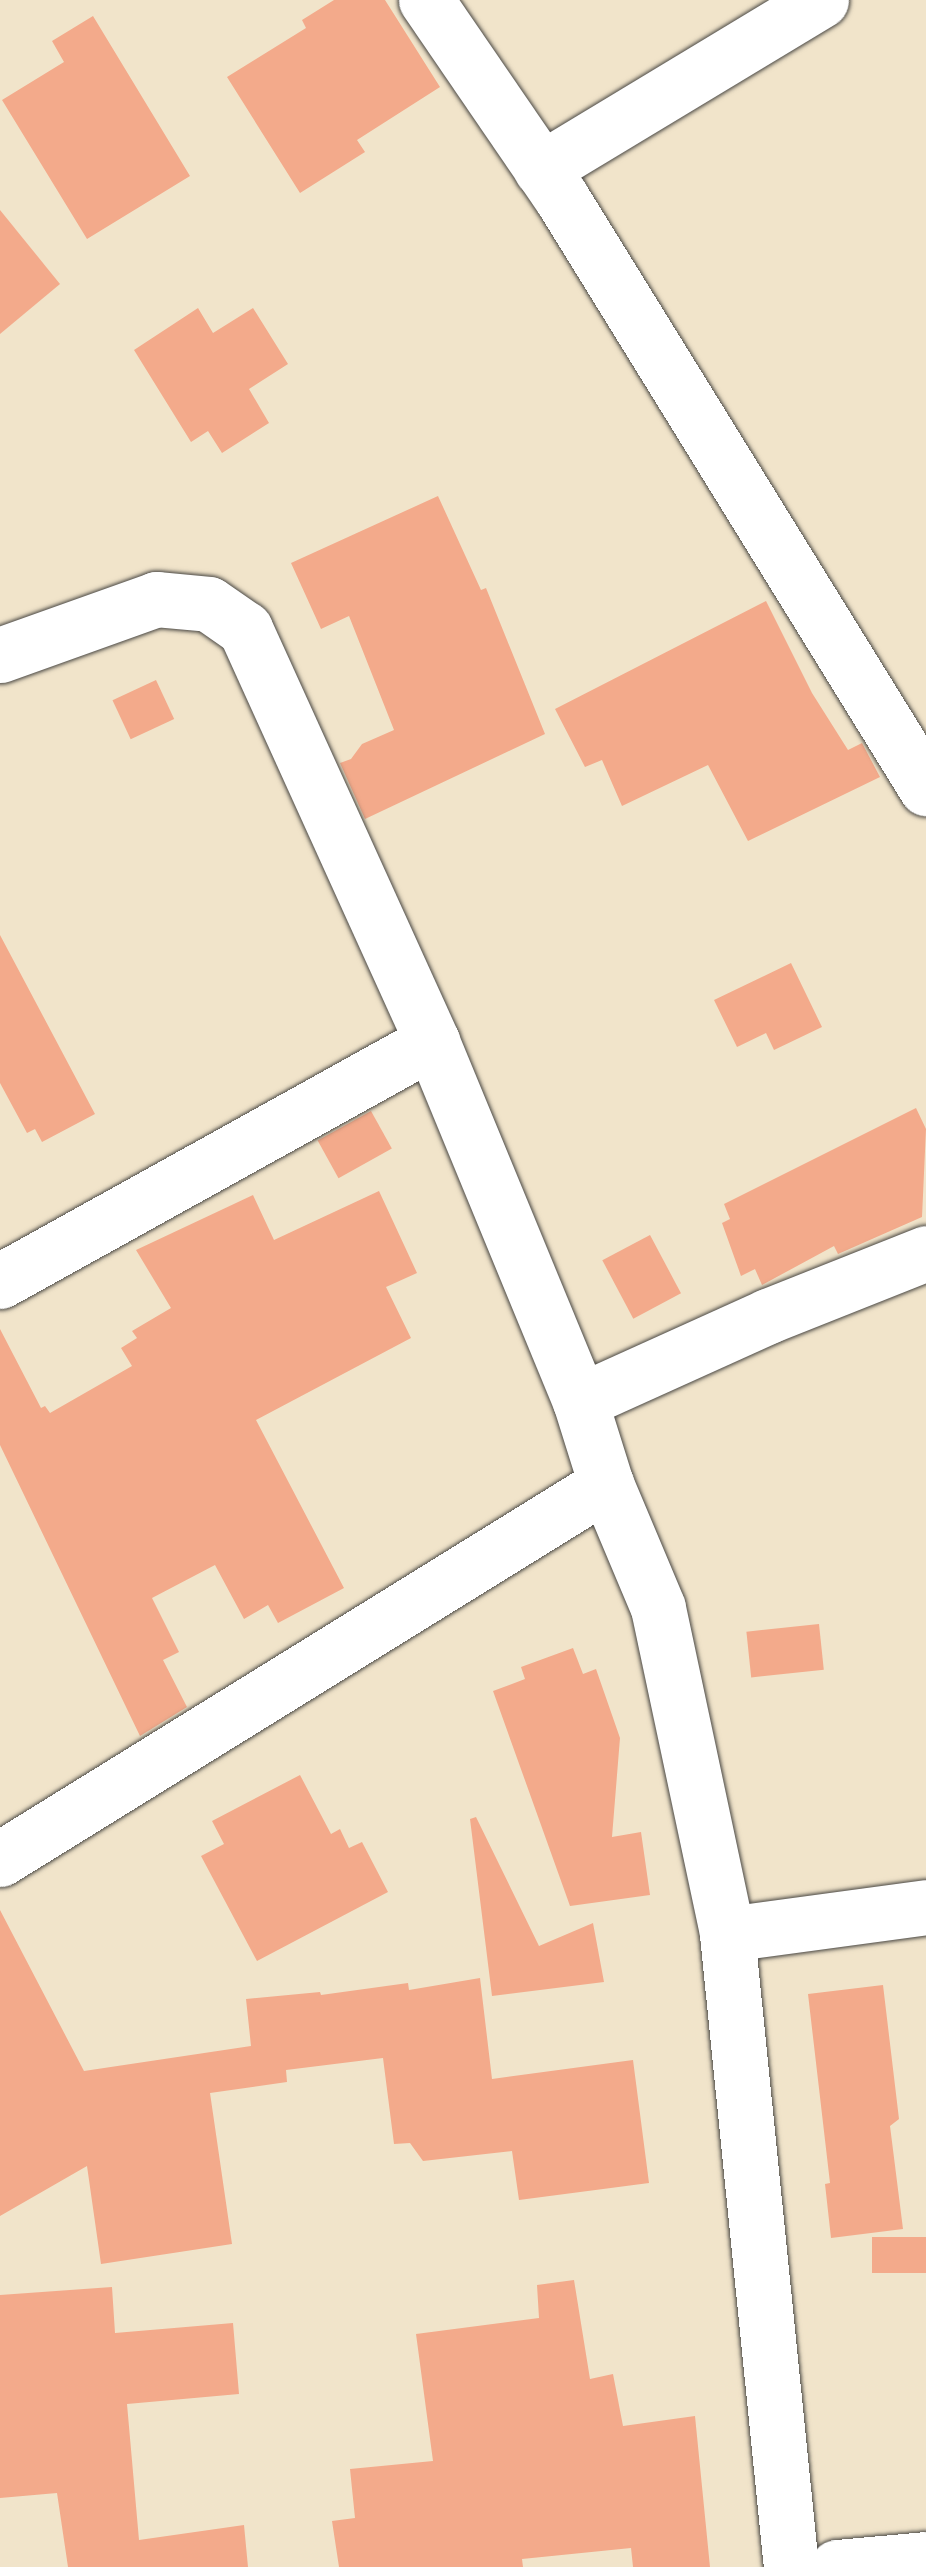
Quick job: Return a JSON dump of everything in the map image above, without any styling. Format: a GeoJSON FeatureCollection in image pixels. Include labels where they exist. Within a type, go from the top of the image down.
{"type":"FeatureCollection","features":[{"type":"Feature","properties":{"kind":"street"},"geometry":{"type":"LineString","coordinates":[[426,0],[542,169],[926,788]]}},
{"type":"Feature","properties":{"kind":"street"},"geometry":{"type":"LineString","coordinates":[[542,169],[821,0]]}},
{"type":"Feature","properties":{"kind":"street"},"geometry":{"type":"LineString","coordinates":[[0,655],[156,599],[209,604],[245,629],[432,1042],[580,1400],[606,1484],[658,1608],[727,1934],[791,2567]]}},
{"type":"Feature","properties":{"kind":"street"},"geometry":{"type":"LineString","coordinates":[[0,1281],[432,1042]]}},
{"type":"Feature","properties":{"kind":"street"},"geometry":{"type":"LineString","coordinates":[[580,1400],[768,1316],[926,1253]]}},
{"type":"Feature","properties":{"kind":"street"},"geometry":{"type":"LineString","coordinates":[[0,1859],[606,1484]]}},
{"type":"Feature","properties":{"kind":"street"},"geometry":{"type":"LineString","coordinates":[[727,1934],[926,1907]]}},
{"type":"Feature","properties":{"kind":"street"},"geometry":{"type":"LineString","coordinates":[[837,2567],[926,2559]]}},
{"type":"Feature","properties":{"kind":"building"},"geometry":{"type":"Polygon","coordinates":[[[334,0],[385,0],[440,87],[357,140],[365,152],[300,193],[227,77],[306,28],[302,20],[334,0]]]}},
{"type":"Feature","properties":{"kind":"building"},"geometry":{"type":"Polygon","coordinates":[[[93,16],[190,176],[87,239],[2,100],[64,62],[52,41],[93,16]]]}},
{"type":"Feature","properties":{"kind":"building"},"geometry":{"type":"Polygon","coordinates":[[[0,210],[60,284],[0,334],[0,210]]]}},
{"type":"Feature","properties":{"kind":"building"},"geometry":{"type":"Polygon","coordinates":[[[198,308],[213,333],[253,308],[288,364],[249,389],[269,423],[222,453],[208,431],[191,442],[134,350],[198,308]]]}},
{"type":"Feature","properties":{"kind":"building"},"geometry":{"type":"Polygon","coordinates":[[[438,496],[481,590],[486,588],[545,734],[365,819],[340,763],[351,759],[362,744],[394,730],[349,616],[321,629],[291,563],[438,496]]]}},
{"type":"Feature","properties":{"kind":"building"},"geometry":{"type":"Polygon","coordinates":[[[766,601],[812,693],[848,750],[862,743],[880,777],[748,841],[708,765],[622,806],[602,760],[585,767],[555,709],[766,601]]]}},
{"type":"Feature","properties":{"kind":"building"},"geometry":{"type":"Polygon","coordinates":[[[156,680],[174,719],[131,739],[112,700],[156,680]]]}},
{"type":"Feature","properties":{"kind":"building"},"geometry":{"type":"Polygon","coordinates":[[[0,935],[95,1114],[42,1142],[35,1129],[27,1133],[0,1083],[0,935]]]}},
{"type":"Feature","properties":{"kind":"building"},"geometry":{"type":"Polygon","coordinates":[[[791,963],[822,1027],[774,1050],[766,1033],[737,1047],[714,1000],[791,963]]]}},
{"type":"Feature","properties":{"kind":"building"},"geometry":{"type":"Polygon","coordinates":[[[916,1108],[926,1129],[922,1217],[838,1254],[834,1246],[762,1285],[755,1269],[741,1276],[722,1223],[730,1219],[724,1204],[916,1108]]]}},
{"type":"Feature","properties":{"kind":"building"},"geometry":{"type":"Polygon","coordinates":[[[371,1111],[392,1149],[338,1178],[318,1141],[371,1111]]]}},
{"type":"Feature","properties":{"kind":"building"},"geometry":{"type":"Polygon","coordinates":[[[379,1191],[417,1273],[386,1287],[411,1338],[256,1420],[344,1588],[278,1623],[268,1605],[244,1619],[215,1565],[152,1598],[179,1652],[163,1660],[187,1707],[140,1736],[0,1445],[0,1329],[41,1408],[45,1406],[50,1413],[132,1366],[121,1348],[137,1338],[132,1331],[171,1308],[136,1250],[253,1195],[274,1240],[379,1191]]]}},
{"type":"Feature","properties":{"kind":"building"},"geometry":{"type":"Polygon","coordinates":[[[650,1235],[681,1293],[633,1319],[602,1260],[650,1235]]]}},
{"type":"Feature","properties":{"kind":"building"},"geometry":{"type":"Polygon","coordinates":[[[819,1624],[824,1670],[751,1677],[746,1632],[819,1624]]]}},
{"type":"Feature","properties":{"kind":"building"},"geometry":{"type":"Polygon","coordinates":[[[573,1648],[583,1674],[596,1669],[620,1738],[612,1837],[641,1832],[650,1895],[570,1906],[493,1691],[525,1679],[521,1667],[573,1648]]]}},
{"type":"Feature","properties":{"kind":"building"},"geometry":{"type":"Polygon","coordinates":[[[300,1775],[331,1834],[340,1829],[349,1848],[362,1842],[388,1892],[257,1961],[201,1856],[224,1844],[212,1821],[300,1775]]]}},
{"type":"Feature","properties":{"kind":"building"},"geometry":{"type":"Polygon","coordinates":[[[476,1817],[539,1946],[593,1923],[604,1982],[492,1996],[470,1819],[476,1817]]]}},
{"type":"Feature","properties":{"kind":"building"},"geometry":{"type":"Polygon","coordinates":[[[0,1910],[84,2071],[251,2046],[246,1999],[320,1992],[321,1995],[408,1983],[409,1990],[480,1978],[492,2079],[633,2060],[649,2183],[519,2200],[512,2151],[423,2161],[410,2143],[394,2144],[383,2058],[286,2070],[287,2082],[210,2093],[232,2244],[101,2264],[87,2166],[0,2216],[0,1910]]]}},
{"type":"Feature","properties":{"kind":"building"},"geometry":{"type":"Polygon","coordinates":[[[883,1985],[899,2119],[890,2126],[903,2229],[831,2238],[825,2184],[830,2183],[808,1994],[883,1985]]]}},
{"type":"Feature","properties":{"kind":"building"},"geometry":{"type":"Polygon","coordinates":[[[872,2237],[926,2237],[926,2273],[872,2273],[872,2237]]]}},
{"type":"Feature","properties":{"kind":"building"},"geometry":{"type":"Polygon","coordinates":[[[574,2280],[590,2379],[613,2374],[623,2426],[695,2416],[710,2567],[633,2567],[631,2548],[522,2559],[523,2567],[339,2567],[332,2521],[355,2518],[350,2469],[433,2461],[416,2334],[539,2318],[537,2285],[574,2280]]]}},
{"type":"Feature","properties":{"kind":"building"},"geometry":{"type":"Polygon","coordinates":[[[112,2287],[115,2333],[233,2323],[239,2394],[127,2404],[139,2540],[244,2525],[248,2567],[68,2567],[57,2493],[0,2498],[0,2295],[112,2287]]]}}]}
